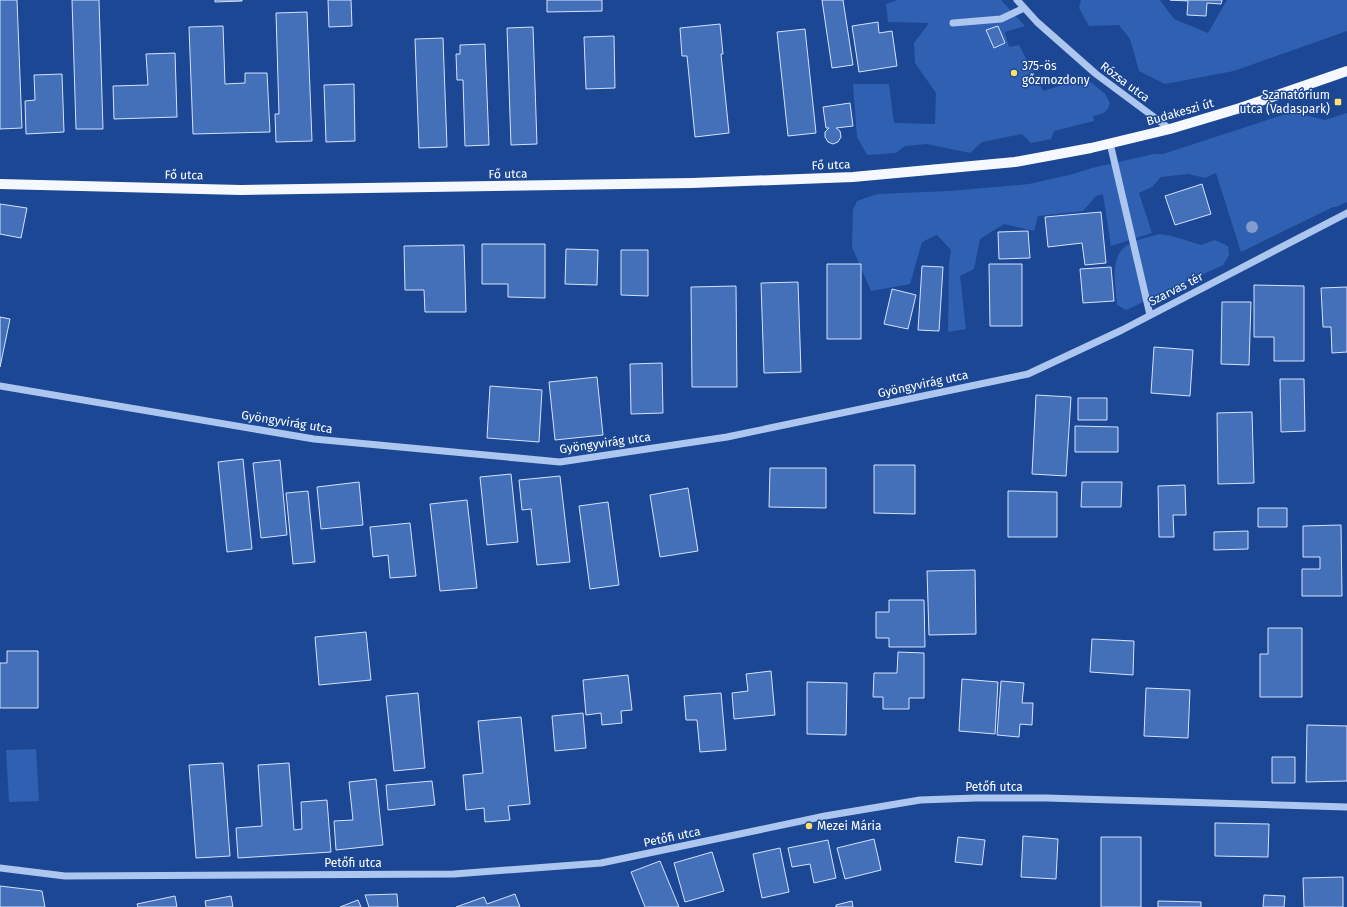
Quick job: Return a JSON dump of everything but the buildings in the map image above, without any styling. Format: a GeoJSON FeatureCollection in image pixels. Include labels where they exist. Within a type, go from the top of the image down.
{"type":"FeatureCollection","features":[{"type":"Feature","properties":{"kind":"main road","name":"Budakeszi út"},"geometry":{"type":"LineString","coordinates":[[1015,162],[1091,148],[1170,129],[1240,108],[1347,71]]}},
{"type":"Feature","properties":{"kind":"main road","name":"Fő utca"},"geometry":{"type":"LineString","coordinates":[[0,184],[241,190],[692,183],[853,177],[1015,162]]}},
{"type":"Feature","properties":{"kind":"street","name":"Rózsa utca"},"geometry":{"type":"LineString","coordinates":[[1017,0],[1037,22],[1096,74],[1170,129]]}},
{"type":"Feature","properties":{"kind":"street"},"geometry":{"type":"LineString","coordinates":[[953,23],[1001,19],[1024,8]]}},
{"type":"Feature","properties":{"kind":"street","name":"Szarvas tér"},"geometry":{"type":"LineString","coordinates":[[1110,143],[1150,315],[1347,213]]}},
{"type":"Feature","properties":{"kind":"street","name":"Gyöngyvirág utca"},"geometry":{"type":"LineString","coordinates":[[0,386],[314,438],[560,462],[727,437],[1028,374],[1122,330],[1150,315]]}},
{"type":"Feature","properties":{"kind":"street","name":"Petőfi utca"},"geometry":{"type":"LineString","coordinates":[[0,868],[65,876],[454,874],[601,863],[825,816],[920,800],[1046,798],[1347,807]]}},
{"type":"Feature","properties":{"kind":"shaded area"},"geometry":{"type":"Polygon","coordinates":[[[898,0],[1001,0],[1025,26],[1005,32],[1009,47],[1019,45],[1043,91],[1086,78],[1105,94],[1110,103],[1106,111],[1102,114],[1093,116],[1094,121],[1054,131],[1051,139],[1031,143],[1022,134],[982,142],[970,153],[927,144],[905,146],[896,153],[867,155],[857,137],[853,84],[889,84],[894,123],[935,124],[936,93],[915,63],[914,43],[929,23],[888,22],[886,4],[898,0]]]}},
{"type":"Feature","properties":{"kind":"shaded area"},"geometry":{"type":"Polygon","coordinates":[[[1081,0],[1160,0],[1174,19],[1208,33],[1227,0],[1347,0],[1347,31],[1234,71],[1165,84],[1139,71],[1130,39],[1119,25],[1089,26],[1079,8],[1081,0]]]}},
{"type":"Feature","properties":{"kind":"shaded area"},"geometry":{"type":"Polygon","coordinates":[[[1292,112],[1325,120],[1347,113],[1347,202],[1333,207],[1241,252],[1216,173],[1205,178],[1188,174],[1161,177],[1152,187],[1139,193],[1152,233],[1111,246],[1103,194],[1096,196],[1083,211],[1038,216],[1034,231],[1004,224],[980,239],[974,269],[960,276],[966,329],[948,332],[949,264],[951,250],[937,235],[922,242],[910,284],[871,291],[852,247],[853,210],[857,201],[877,194],[950,191],[1029,184],[1154,154],[1163,154],[1292,112]]]}},
{"type":"Feature","properties":{"kind":"shaded area"},"geometry":{"type":"Polygon","coordinates":[[[1159,234],[1172,236],[1201,245],[1215,240],[1228,246],[1229,255],[1223,265],[1126,310],[1117,305],[1115,272],[1118,256],[1122,249],[1132,242],[1159,234]]]}},
{"type":"Feature","properties":{"kind":"shaded area"},"geometry":{"type":"Polygon","coordinates":[[[36,749],[39,801],[9,802],[6,750],[36,749]]]}},
{"type":"Feature","properties":{"kind":"place","name":"375-ös gőzmozdony"},"geometry":{"type":"Point","coordinates":[1014,73]}},
{"type":"Feature","properties":{"kind":"place","name":"Szanatórium utca (Vadaspark)"},"geometry":{"type":"Point","coordinates":[1338,102]}},
{"type":"Feature","properties":{"kind":"place","name":"Mezei Mária"},"geometry":{"type":"Point","coordinates":[809,826]}}]}
